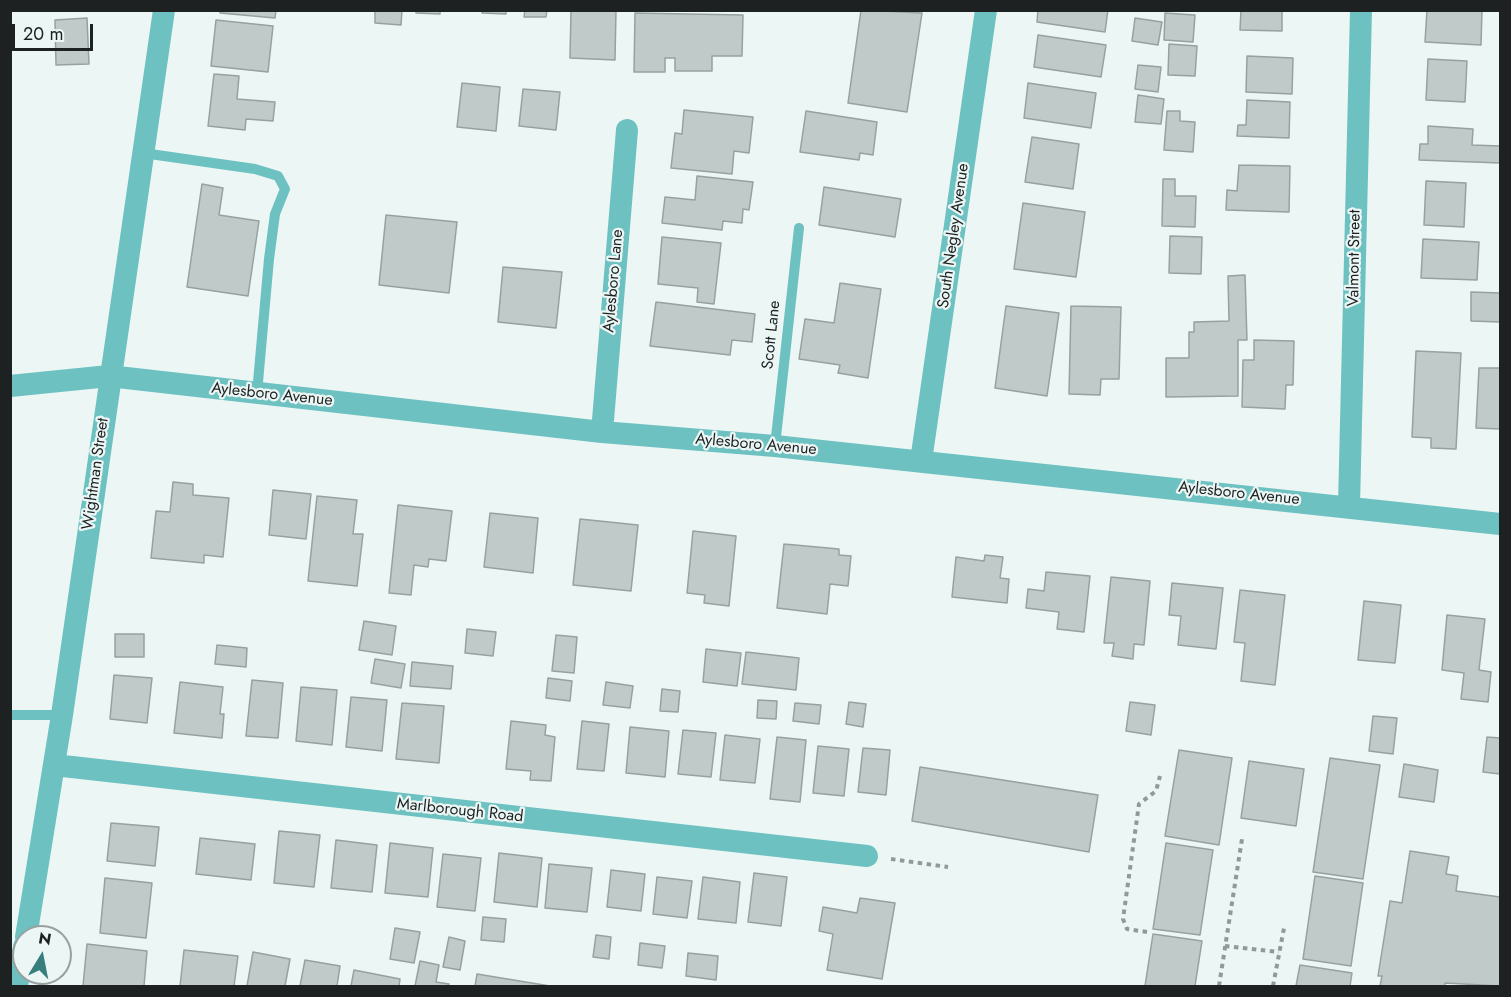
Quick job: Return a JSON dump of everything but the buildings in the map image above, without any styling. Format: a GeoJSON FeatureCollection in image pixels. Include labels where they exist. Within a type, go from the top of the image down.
{"type":"FeatureCollection","features":[{"type":"Feature","properties":{"kind":"street","name":"Wightman Street"},"geometry":{"type":"LineString","coordinates":[[28,925],[62,715],[164,10]]}},
{"type":"Feature","properties":{"kind":"street","name":"South Negley Avenue"},"geometry":{"type":"LineString","coordinates":[[921,461],[986,10]]}},
{"type":"Feature","properties":{"kind":"street","name":"Valmont Street"},"geometry":{"type":"LineString","coordinates":[[1349,505],[1361,10]]}},
{"type":"Feature","properties":{"kind":"street","name":"Aylesboro Lane"},"geometry":{"type":"LineString","coordinates":[[602,432],[627,130]]}},
{"type":"Feature","properties":{"kind":"street","name":"Aylesboro Avenue"},"geometry":{"type":"LineString","coordinates":[[10,386],[110,376],[602,432],[775,446],[1349,505],[1500,524]]}},
{"type":"Feature","properties":{"kind":"street","name":"Marlborough Road"},"geometry":{"type":"LineString","coordinates":[[54,765],[867,856]]}},
{"type":"Feature","properties":{"kind":"lane"},"geometry":{"type":"LineString","coordinates":[[143,153],[255,169],[278,176],[285,189],[275,214],[257,393]]}},
{"type":"Feature","properties":{"kind":"lane","name":"Scott Lane"},"geometry":{"type":"LineString","coordinates":[[775,446],[799,228]]}},
{"type":"Feature","properties":{"kind":"lane"},"geometry":{"type":"LineString","coordinates":[[10,715],[62,715]]}},
{"type":"Feature","properties":{"kind":"path"},"geometry":{"type":"LineString","coordinates":[[1147,932],[1127,929],[1122,919],[1139,804],[1156,791],[1160,777]]}},
{"type":"Feature","properties":{"kind":"path"},"geometry":{"type":"LineString","coordinates":[[1219,987],[1242,839]]}},
{"type":"Feature","properties":{"kind":"path"},"geometry":{"type":"LineString","coordinates":[[867,856],[948,867]]}},
{"type":"Feature","properties":{"kind":"path"},"geometry":{"type":"LineString","coordinates":[[1273,987],[1284,928]]}},
{"type":"Feature","properties":{"kind":"path"},"geometry":{"type":"LineString","coordinates":[[1225,946],[1279,952]]}}]}
